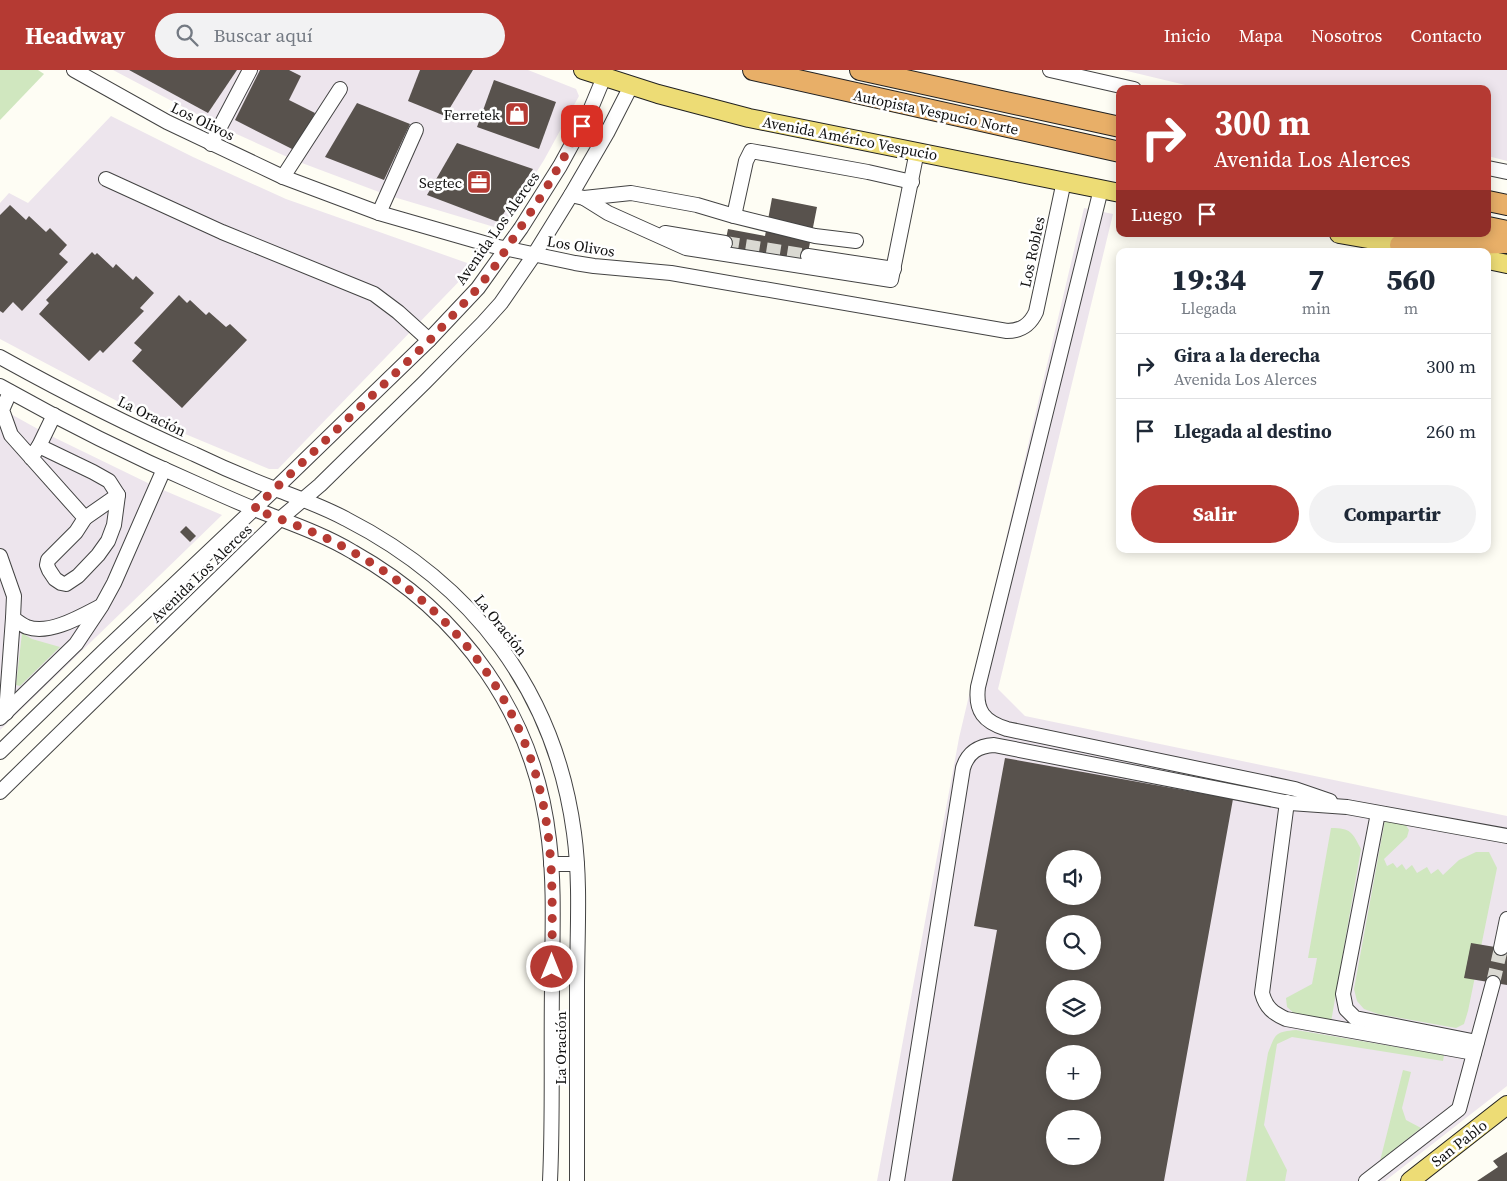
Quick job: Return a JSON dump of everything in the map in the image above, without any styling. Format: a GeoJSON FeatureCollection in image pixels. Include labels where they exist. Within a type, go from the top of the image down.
{"type":"FeatureCollection","features":[{"type":"Feature","properties":{"kind":"highway","name":"Autopista Vespucio Norte"},"geometry":{"type":"LineString","coordinates":[[753,70],[1116,151]]}},
{"type":"Feature","properties":{"kind":"highway","name":"Autopista Vespucio Norte"},"geometry":{"type":"LineString","coordinates":[[860,70],[1116,126]]}},
{"type":"Feature","properties":{"kind":"highway"},"geometry":{"type":"LineString","coordinates":[[1491,190],[1507,191]]}},
{"type":"Feature","properties":{"kind":"highway"},"geometry":{"type":"LineString","coordinates":[[1491,202],[1507,205]]}},
{"type":"Feature","properties":{"kind":"highway"},"geometry":{"type":"LineString","coordinates":[[1491,228],[1507,231]]}},
{"type":"Feature","properties":{"kind":"highway"},"geometry":{"type":"LineString","coordinates":[[1400,245],[1507,243]]}},
{"type":"Feature","properties":{"kind":"main road","name":"Avenida Américo Vespucio"},"geometry":{"type":"LineString","coordinates":[[583,70],[631,86],[749,118],[1116,192]]}},
{"type":"Feature","properties":{"kind":"main road"},"geometry":{"type":"LineString","coordinates":[[1356,237],[1420,248]]}},
{"type":"Feature","properties":{"kind":"main road"},"geometry":{"type":"LineString","coordinates":[[1491,261],[1507,264]]}},
{"type":"Feature","properties":{"kind":"main road","name":"San Pablo"},"geometry":{"type":"LineString","coordinates":[[1410,1181],[1507,1105]]}},
{"type":"Feature","properties":{"kind":"street","name":"Los Olivos"},"geometry":{"type":"LineString","coordinates":[[74,70],[111,92],[211,144],[283,177],[379,213],[506,250],[594,266],[671,273],[1007,332],[1020,330],[1025,327]]}},
{"type":"Feature","properties":{"kind":"street"},"geometry":{"type":"LineString","coordinates":[[211,144],[250,70]]}},
{"type":"Feature","properties":{"kind":"street"},"geometry":{"type":"LineString","coordinates":[[1050,70],[1116,85]]}},
{"type":"Feature","properties":{"kind":"street","name":"Avenida Los Alerces"},"geometry":{"type":"LineString","coordinates":[[0,752],[124,631],[430,340],[478,288],[506,250],[560,166],[589,113],[604,77]]}},
{"type":"Feature","properties":{"kind":"street","name":"Avenida Los Alerces"},"geometry":{"type":"LineString","coordinates":[[0,792],[280,519],[320,485],[483,323],[501,302],[578,196],[631,86]]}},
{"type":"Feature","properties":{"kind":"street"},"geometry":{"type":"LineString","coordinates":[[283,177],[340,89]]}},
{"type":"Feature","properties":{"kind":"street"},"geometry":{"type":"LineString","coordinates":[[379,213],[416,130]]}},
{"type":"Feature","properties":{"kind":"street"},"geometry":{"type":"LineString","coordinates":[[734,216],[746,161],[749,154],[754,151],[912,182]]}},
{"type":"Feature","properties":{"kind":"street"},"geometry":{"type":"LineString","coordinates":[[578,196],[608,213],[686,248],[891,280],[918,151]]}},
{"type":"Feature","properties":{"kind":"street"},"geometry":{"type":"LineString","coordinates":[[1491,169],[1507,172]]}},
{"type":"Feature","properties":{"kind":"street"},"geometry":{"type":"LineString","coordinates":[[106,179],[222,232],[374,294],[430,340]]}},
{"type":"Feature","properties":{"kind":"street","name":"Los Robles"},"geometry":{"type":"LineString","coordinates":[[1025,327],[1036,312],[1064,181]]}},
{"type":"Feature","properties":{"kind":"street"},"geometry":{"type":"LineString","coordinates":[[1101,189],[978,687],[977,704],[980,710],[997,726],[1295,789],[1347,807]]}},
{"type":"Feature","properties":{"kind":"street"},"geometry":{"type":"LineString","coordinates":[[578,196],[631,193],[697,205],[815,236],[856,242]]}},
{"type":"Feature","properties":{"kind":"street"},"geometry":{"type":"LineString","coordinates":[[642,229],[725,243]]}},
{"type":"Feature","properties":{"kind":"street"},"geometry":{"type":"LineString","coordinates":[[808,256],[894,269]]}},
{"type":"Feature","properties":{"kind":"street","name":"La Oración"},"geometry":{"type":"LineString","coordinates":[[0,357],[157,438],[330,511],[365,529],[412,560],[446,588],[468,609],[505,652],[532,696],[543,720],[555,752],[569,804],[577,864],[577,1181]]}},
{"type":"Feature","properties":{"kind":"street"},"geometry":{"type":"LineString","coordinates":[[5,389],[2,410],[11,435],[85,518]]}},
{"type":"Feature","properties":{"kind":"street","name":"La Oración"},"geometry":{"type":"LineString","coordinates":[[5,389],[164,469],[254,509],[304,528],[359,555],[412,591],[444,620],[489,674],[510,710],[527,749],[541,793],[546,818],[551,864],[550,1181]]}},
{"type":"Feature","properties":{"kind":"street"},"geometry":{"type":"LineString","coordinates":[[31,458],[54,415]]}},
{"type":"Feature","properties":{"kind":"street"},"geometry":{"type":"LineString","coordinates":[[39,446],[109,481],[118,495],[114,525],[103,548],[78,576],[66,584],[61,583],[55,579],[49,570],[48,560],[76,532],[85,518],[118,495]]}},
{"type":"Feature","properties":{"kind":"street"},"geometry":{"type":"LineString","coordinates":[[3,716],[76,644],[102,605],[114,583],[164,469]]}},
{"type":"Feature","properties":{"kind":"street"},"geometry":{"type":"LineString","coordinates":[[0,556],[14,596],[3,716]]}},
{"type":"Feature","properties":{"kind":"street"},"geometry":{"type":"LineString","coordinates":[[13,618],[27,627],[43,629],[71,621],[102,605]]}},
{"type":"Feature","properties":{"kind":"street"},"geometry":{"type":"LineString","coordinates":[[897,1181],[962,768],[973,751],[985,746],[994,745],[1287,802],[1347,807],[1507,836]]}},
{"type":"Feature","properties":{"kind":"street"},"geometry":{"type":"LineString","coordinates":[[1287,802],[1262,993],[1265,1004],[1274,1013],[1286,1019],[1475,1047]]}},
{"type":"Feature","properties":{"kind":"street"},"geometry":{"type":"LineString","coordinates":[[1378,813],[1343,994],[1346,1009],[1355,1018],[1475,1047]]}},
{"type":"Feature","properties":{"kind":"street"},"geometry":{"type":"LineString","coordinates":[[551,864],[577,864]]}},
{"type":"Feature","properties":{"kind":"street"},"geometry":{"type":"LineString","coordinates":[[1500,948],[1507,919]]}},
{"type":"Feature","properties":{"kind":"street"},"geometry":{"type":"LineString","coordinates":[[1366,1181],[1459,1109],[1492,983]]}},
{"type":"Feature","properties":{"kind":"shaded area"},"geometry":{"type":"Polygon","coordinates":[[[113,70],[528,70],[576,89],[579,96],[544,160],[501,229],[387,195],[294,160],[221,127],[113,70]]]}},
{"type":"Feature","properties":{"kind":"shaded area"},"geometry":{"type":"Polygon","coordinates":[[[1123,70],[1507,70],[1507,161],[1491,157],[1491,85],[1185,85],[1123,70]]]}},
{"type":"Feature","properties":{"kind":"shaded area"},"geometry":{"type":"Polygon","coordinates":[[[111,116],[193,157],[286,199],[470,264],[470,270],[278,469],[269,469],[178,431],[0,339],[0,203],[9,193],[28,203],[111,116]]]}},
{"type":"Feature","properties":{"kind":"shaded area"},"geometry":{"type":"Polygon","coordinates":[[[1084,208],[1113,214],[998,689],[1025,716],[1507,816],[1507,1086],[1385,1181],[877,1181],[959,738],[1084,208]]]}},
{"type":"Feature","properties":{"kind":"shaded area"},"geometry":{"type":"Polygon","coordinates":[[[0,408],[45,433],[156,487],[222,515],[0,730],[0,408]]]}},
{"type":"Feature","properties":{"kind":"green space"},"geometry":{"type":"Polygon","coordinates":[[[0,70],[38,70],[44,74],[0,120],[0,70]]]}},
{"type":"Feature","properties":{"kind":"green space"},"geometry":{"type":"Polygon","coordinates":[[[22,633],[32,639],[60,647],[20,686],[16,685],[22,633]]]}},
{"type":"Feature","properties":{"kind":"green space"},"geometry":{"type":"Polygon","coordinates":[[[1385,820],[1405,824],[1409,830],[1407,837],[1384,859],[1387,866],[1393,863],[1397,868],[1402,864],[1406,870],[1412,865],[1417,873],[1427,867],[1431,874],[1438,869],[1443,875],[1459,860],[1476,852],[1489,852],[1497,868],[1468,1011],[1464,1024],[1456,1028],[1378,1014],[1364,1009],[1357,1001],[1354,989],[1385,820]]]}},
{"type":"Feature","properties":{"kind":"green space"},"geometry":{"type":"Polygon","coordinates":[[[1331,828],[1350,832],[1361,849],[1331,1022],[1297,1016],[1287,1007],[1286,998],[1312,984],[1317,958],[1308,958],[1331,828]]]}},
{"type":"Feature","properties":{"kind":"green space"},"geometry":{"type":"Polygon","coordinates":[[[1296,1030],[1444,1055],[1443,1061],[1292,1037],[1277,1044],[1264,1125],[1287,1170],[1285,1181],[1246,1181],[1268,1053],[1277,1035],[1296,1030]]]}},
{"type":"Feature","properties":{"kind":"green space"},"geometry":{"type":"Polygon","coordinates":[[[1403,1070],[1411,1072],[1402,1108],[1406,1120],[1421,1128],[1380,1161],[1403,1070]]]}},
{"type":"Feature","properties":{"kind":"building"},"geometry":{"type":"Polygon","coordinates":[[[129,70],[237,70],[208,113],[129,70]]]}},
{"type":"Feature","properties":{"kind":"building"},"geometry":{"type":"Polygon","coordinates":[[[260,70],[289,70],[301,76],[289,100],[315,113],[296,151],[235,120],[260,70]]]}},
{"type":"Feature","properties":{"kind":"building"},"geometry":{"type":"Polygon","coordinates":[[[420,70],[473,70],[445,116],[408,101],[420,70]]]}},
{"type":"Feature","properties":{"kind":"building","name":"Ferretek"},"geometry":{"type":"Polygon","coordinates":[[[494,80],[556,102],[539,149],[477,127],[494,80]]]}},
{"type":"Feature","properties":{"kind":"building"},"geometry":{"type":"Polygon","coordinates":[[[357,103],[410,124],[384,180],[325,157],[357,103]]]}},
{"type":"Feature","properties":{"kind":"building","name":"Segtec"},"geometry":{"type":"Polygon","coordinates":[[[457,143],[533,169],[498,222],[427,195],[457,143]]]}},
{"type":"Feature","properties":{"kind":"building"},"geometry":{"type":"Polygon","coordinates":[[[772,198],[817,207],[804,273],[722,258],[728,229],[765,236],[772,198]]]}},
{"type":"Feature","properties":{"kind":"building"},"geometry":{"type":"Polygon","coordinates":[[[10,205],[26,220],[29,216],[46,232],[50,228],[67,245],[59,254],[68,262],[22,311],[13,302],[3,313],[0,311],[0,215],[10,205]]]}},
{"type":"Feature","properties":{"kind":"building"},"geometry":{"type":"Polygon","coordinates":[[[92,252],[95,255],[97,253],[113,268],[116,264],[133,280],[136,276],[154,293],[140,308],[144,311],[103,353],[100,350],[89,361],[39,314],[49,303],[46,300],[92,252]]]}},
{"type":"Feature","properties":{"kind":"building"},"geometry":{"type":"Polygon","coordinates":[[[179,295],[187,303],[190,300],[206,315],[209,312],[226,327],[230,324],[247,340],[182,408],[132,361],[142,350],[134,343],[179,295]]]}},
{"type":"Feature","properties":{"kind":"building"},"geometry":{"type":"Polygon","coordinates":[[[186,526],[196,536],[190,542],[180,532],[186,526]]]}},
{"type":"Feature","properties":{"kind":"building"},"geometry":{"type":"Polygon","coordinates":[[[1005,758],[1233,799],[1164,1181],[952,1181],[997,930],[974,926],[1005,758]]]}},
{"type":"Feature","properties":{"kind":"building"},"geometry":{"type":"Polygon","coordinates":[[[1471,943],[1507,949],[1507,985],[1464,978],[1471,943]]]}},
{"type":"Feature","properties":{"kind":"building"},"geometry":{"type":"Polygon","coordinates":[[[1507,1152],[1507,1181],[1477,1181],[1498,1167],[1493,1161],[1507,1152]]]}},
{"type":"Feature","properties":{"kind":"tunnel"},"geometry":{"type":"LineString","coordinates":[[725,243],[808,256]]}},
{"type":"Feature","properties":{"kind":"tunnel"},"geometry":{"type":"LineString","coordinates":[[1493,983],[1501,948]]}},
{"type":"Feature","properties":{"kind":"place","name":"Ferretek"},"geometry":{"type":"Point","coordinates":[517,114]}},
{"type":"Feature","properties":{"kind":"place","name":"Segtec"},"geometry":{"type":"Point","coordinates":[479,182]}},
{"type":"Feature","properties":{"kind":"route"},"geometry":{"type":"LineString","coordinates":[[552,967],[551,864],[541,793],[520,730],[489,674],[461,638],[444,620],[412,591],[394,578],[352,551],[328,539],[254,509],[430,340],[478,288],[521,228],[560,166],[582,126]]}}]}
